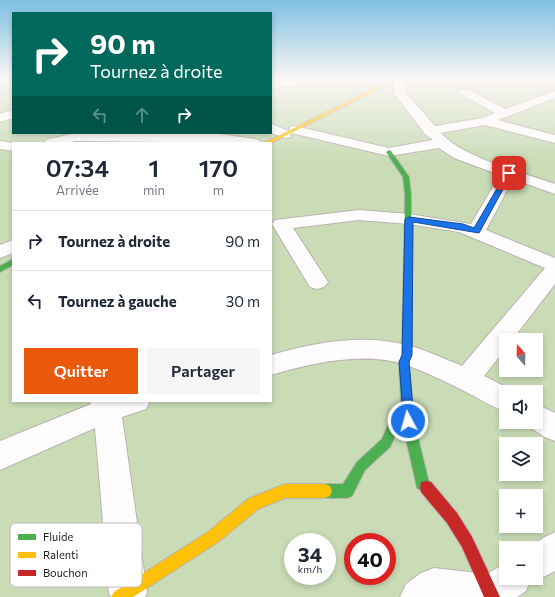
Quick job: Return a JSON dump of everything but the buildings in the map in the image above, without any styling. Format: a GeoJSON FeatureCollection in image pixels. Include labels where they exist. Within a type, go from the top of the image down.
{"type":"FeatureCollection","features":[{"type":"Feature","properties":{"kind":"main road"},"geometry":{"type":"LineString","coordinates":[[269,142],[341,107]]}},
{"type":"Feature","properties":{"kind":"main road"},"geometry":{"type":"LineString","coordinates":[[389,152],[406,177],[409,219],[407,355],[404,362],[407,404],[417,466],[422,483],[452,518],[499,589]]}},
{"type":"Feature","properties":{"kind":"main road"},"geometry":{"type":"LineString","coordinates":[[0,269],[12,263]]}},
{"type":"Feature","properties":{"kind":"main road"},"geometry":{"type":"LineString","coordinates":[[142,583],[213,536],[253,504],[285,491],[347,491],[361,466],[386,443],[395,422],[407,404]]}},
{"type":"Feature","properties":{"kind":"main road"},"geometry":{"type":"LineString","coordinates":[[123,595],[135,587]]}},
{"type":"Feature","properties":{"kind":"street"},"geometry":{"type":"LineString","coordinates":[[411,107],[430,131],[442,143],[459,155],[555,189]]}},
{"type":"Feature","properties":{"kind":"street"},"geometry":{"type":"LineString","coordinates":[[493,107],[504,113]]}},
{"type":"Feature","properties":{"kind":"street"},"geometry":{"type":"LineString","coordinates":[[430,131],[485,121],[520,107]]}},
{"type":"Feature","properties":{"kind":"street"},"geometry":{"type":"LineString","coordinates":[[0,118],[12,114]]}},
{"type":"Feature","properties":{"kind":"street"},"geometry":{"type":"LineString","coordinates":[[485,121],[555,139]]}},
{"type":"Feature","properties":{"kind":"street"},"geometry":{"type":"LineString","coordinates":[[272,128],[389,152],[442,143]]}},
{"type":"Feature","properties":{"kind":"street"},"geometry":{"type":"LineString","coordinates":[[56,142],[75,137],[220,138],[247,142]]}},
{"type":"Feature","properties":{"kind":"street"},"geometry":{"type":"LineString","coordinates":[[0,145],[12,147]]}},
{"type":"Feature","properties":{"kind":"street"},"geometry":{"type":"LineString","coordinates":[[476,231],[509,173]]}},
{"type":"Feature","properties":{"kind":"street"},"geometry":{"type":"LineString","coordinates":[[317,282],[281,224],[360,215],[409,219],[463,227],[476,231],[555,265]]}},
{"type":"Feature","properties":{"kind":"street"},"geometry":{"type":"LineString","coordinates":[[0,252],[12,246]]}},
{"type":"Feature","properties":{"kind":"street"},"geometry":{"type":"LineString","coordinates":[[468,379],[555,270]]}},
{"type":"Feature","properties":{"kind":"street"},"geometry":{"type":"LineString","coordinates":[[272,365],[294,358],[342,350],[374,349],[407,355],[468,379],[499,396]]}},
{"type":"Feature","properties":{"kind":"street"},"geometry":{"type":"LineString","coordinates":[[0,456],[116,404],[120,523]]}},
{"type":"Feature","properties":{"kind":"street"},"geometry":{"type":"LineString","coordinates":[[543,420],[555,428]]}},
{"type":"Feature","properties":{"kind":"street"},"geometry":{"type":"LineString","coordinates":[[543,558],[555,550]]}},
{"type":"Feature","properties":{"kind":"street"},"geometry":{"type":"LineString","coordinates":[[419,597],[434,586],[499,589]]}},
{"type":"Feature","properties":{"kind":"green space"},"geometry":{"type":"Polygon","coordinates":[[[0,107],[12,107],[12,134],[272,134],[272,107],[555,107],[555,597],[0,597],[0,107]]]}},
{"type":"Feature","properties":{"kind":"traffic: fast"},"geometry":{"type":"LineString","coordinates":[[389,152],[406,177],[408,195],[407,355],[404,362],[408,421],[422,483],[426,487]]}},
{"type":"Feature","properties":{"kind":"traffic: fast"},"geometry":{"type":"LineString","coordinates":[[0,269],[12,263]]}},
{"type":"Feature","properties":{"kind":"traffic: fast"},"geometry":{"type":"LineString","coordinates":[[325,491],[347,491],[361,466],[386,443],[395,422],[407,404]]}},
{"type":"Feature","properties":{"kind":"traffic: slow"},"geometry":{"type":"LineString","coordinates":[[269,142],[340,107]]}},
{"type":"Feature","properties":{"kind":"traffic: slow"},"geometry":{"type":"LineString","coordinates":[[142,582],[213,537],[253,504],[285,491],[325,491]]}},
{"type":"Feature","properties":{"kind":"traffic: slow"},"geometry":{"type":"LineString","coordinates":[[119,597],[135,587]]}},
{"type":"Feature","properties":{"kind":"traffic: jam"},"geometry":{"type":"LineString","coordinates":[[426,487],[452,518],[467,542],[492,597]]}},
{"type":"Feature","properties":{"kind":"route"},"geometry":{"type":"LineString","coordinates":[[408,421],[404,362],[407,355],[409,219],[463,227],[476,231],[509,173]]}}]}
